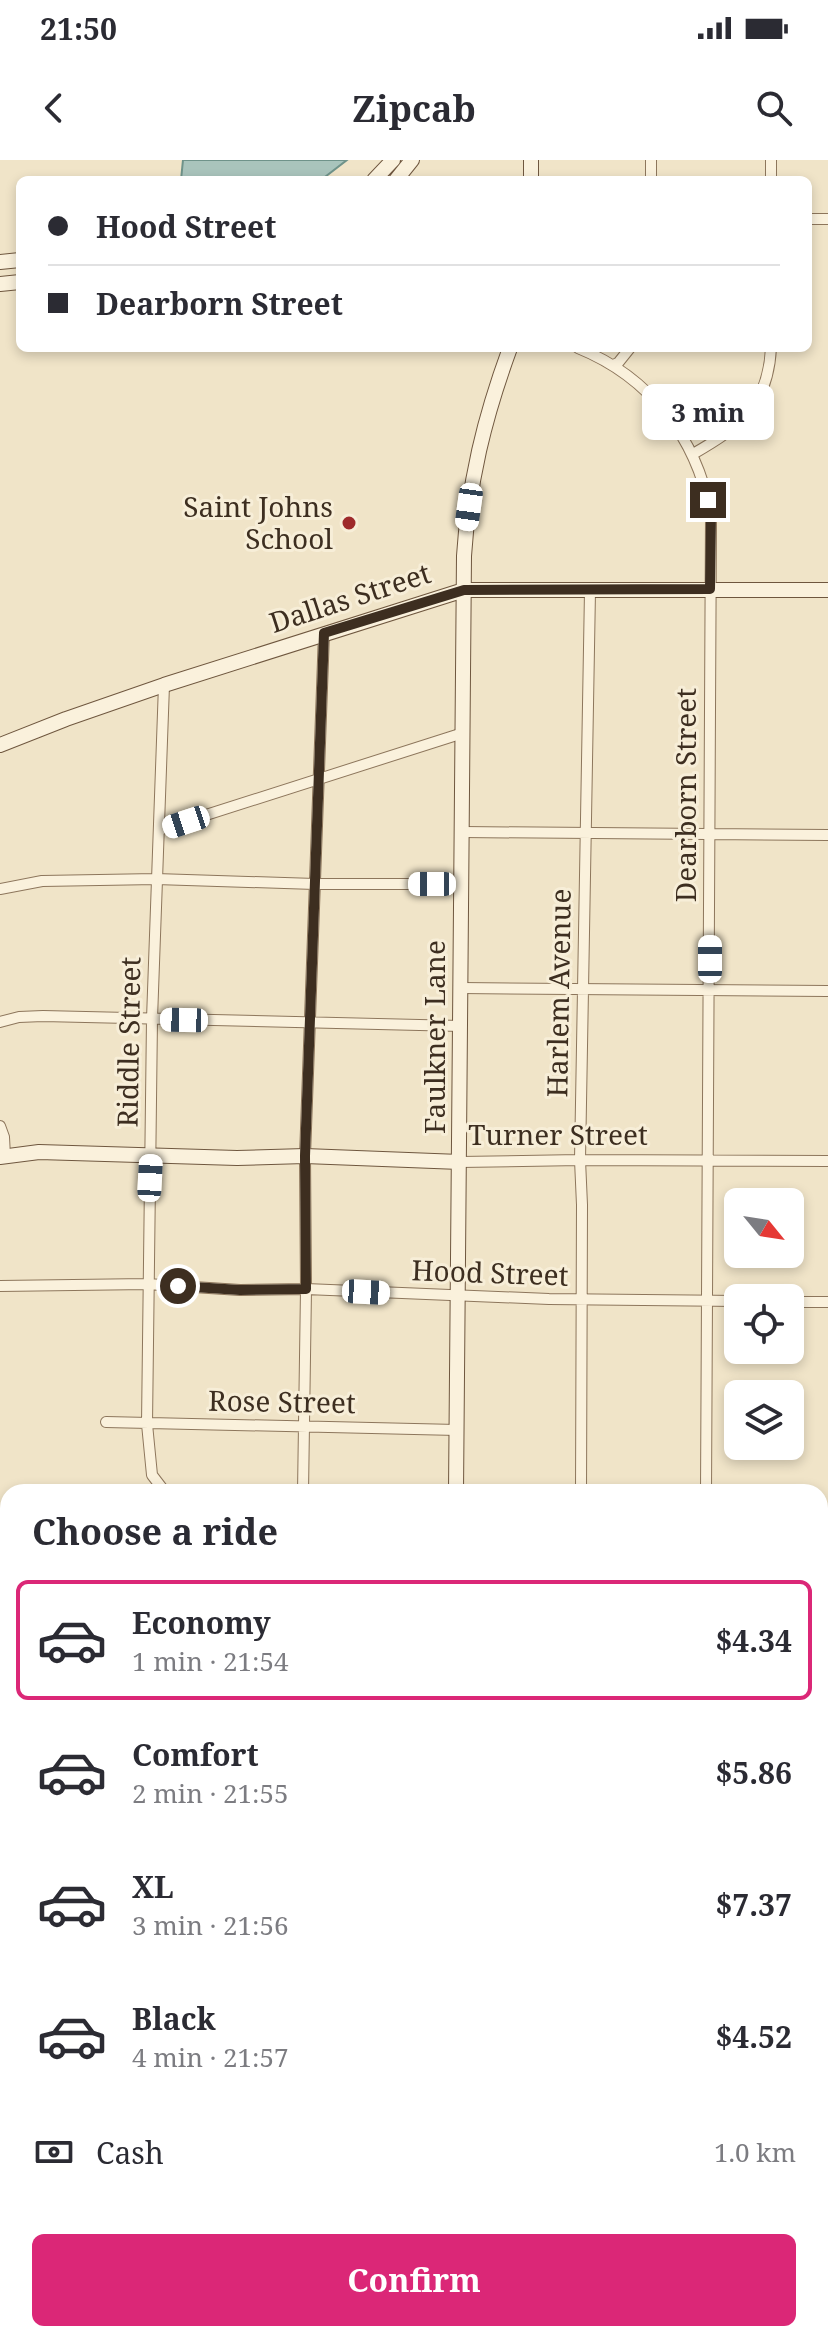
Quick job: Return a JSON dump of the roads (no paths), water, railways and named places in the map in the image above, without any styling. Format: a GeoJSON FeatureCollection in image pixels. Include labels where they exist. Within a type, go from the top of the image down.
{"type":"FeatureCollection","features":[{"type":"Feature","properties":{"kind":"street"},"geometry":{"type":"LineString","coordinates":[[378,176],[393,160]]}},
{"type":"Feature","properties":{"kind":"street"},"geometry":{"type":"LineString","coordinates":[[399,176],[412,160]]}},
{"type":"Feature","properties":{"kind":"street","name":"Faulkner Lane"},"geometry":{"type":"LineString","coordinates":[[456,1484],[466,524],[477,453],[509,352]]}},
{"type":"Feature","properties":{"kind":"street","name":"Dearborn Street"},"geometry":{"type":"LineString","coordinates":[[586,352],[631,377],[674,421],[693,454],[704,483],[711,516],[706,1484]]}},
{"type":"Feature","properties":{"kind":"street"},"geometry":{"type":"LineString","coordinates":[[613,365],[627,352]]}},
{"type":"Feature","properties":{"kind":"street"},"geometry":{"type":"LineString","coordinates":[[693,454],[735,428],[750,412],[763,388],[771,352]]}},
{"type":"Feature","properties":{"kind":"street","name":"Dallas Street"},"geometry":{"type":"LineString","coordinates":[[0,745],[164,685],[464,590],[828,590]]}},
{"type":"Feature","properties":{"kind":"street","name":"Harlem Avenue"},"geometry":{"type":"LineString","coordinates":[[581,1484],[580,1160],[590,591]]}},
{"type":"Feature","properties":{"kind":"street"},"geometry":{"type":"LineString","coordinates":[[303,1484],[305,1156],[324,633]]}},
{"type":"Feature","properties":{"kind":"street","name":"Riddle Street"},"geometry":{"type":"LineString","coordinates":[[159,1484],[152,1475],[147,1424],[147,1284],[152,1019],[164,685]]}},
{"type":"Feature","properties":{"kind":"street"},"geometry":{"type":"LineString","coordinates":[[159,830],[463,733]]}},
{"type":"Feature","properties":{"kind":"street"},"geometry":{"type":"LineString","coordinates":[[463,832],[828,835]]}},
{"type":"Feature","properties":{"kind":"street"},"geometry":{"type":"LineString","coordinates":[[0,889],[42,881],[156,879],[315,884],[462,884]]}},
{"type":"Feature","properties":{"kind":"street"},"geometry":{"type":"LineString","coordinates":[[461,988],[828,991]]}},
{"type":"Feature","properties":{"kind":"street"},"geometry":{"type":"LineString","coordinates":[[0,1022],[43,1016],[461,1026]]}},
{"type":"Feature","properties":{"kind":"street"},"geometry":{"type":"LineString","coordinates":[[0,1126],[4,1137],[2,1156]]}},
{"type":"Feature","properties":{"kind":"street","name":"Turner Street"},"geometry":{"type":"LineString","coordinates":[[2,1156],[39,1152],[460,1162],[828,1161]]}},
{"type":"Feature","properties":{"kind":"street","name":"Hood Street"},"geometry":{"type":"LineString","coordinates":[[0,1286],[147,1284],[456,1297],[724,1301]]}},
{"type":"Feature","properties":{"kind":"street"},"geometry":{"type":"LineString","coordinates":[[804,1302],[828,1302]]}},
{"type":"Feature","properties":{"kind":"street","name":"Rose Street"},"geometry":{"type":"LineString","coordinates":[[106,1422],[457,1430]]}},
{"type":"Feature","properties":{"kind":"water"},"geometry":{"type":"Polygon","coordinates":[[[183,160],[347,160],[326,176],[181,176],[183,160]]]}},
{"type":"Feature","properties":{"kind":"place","name":"Saint Johns School"},"geometry":{"type":"Point","coordinates":[349,523]}}]}
